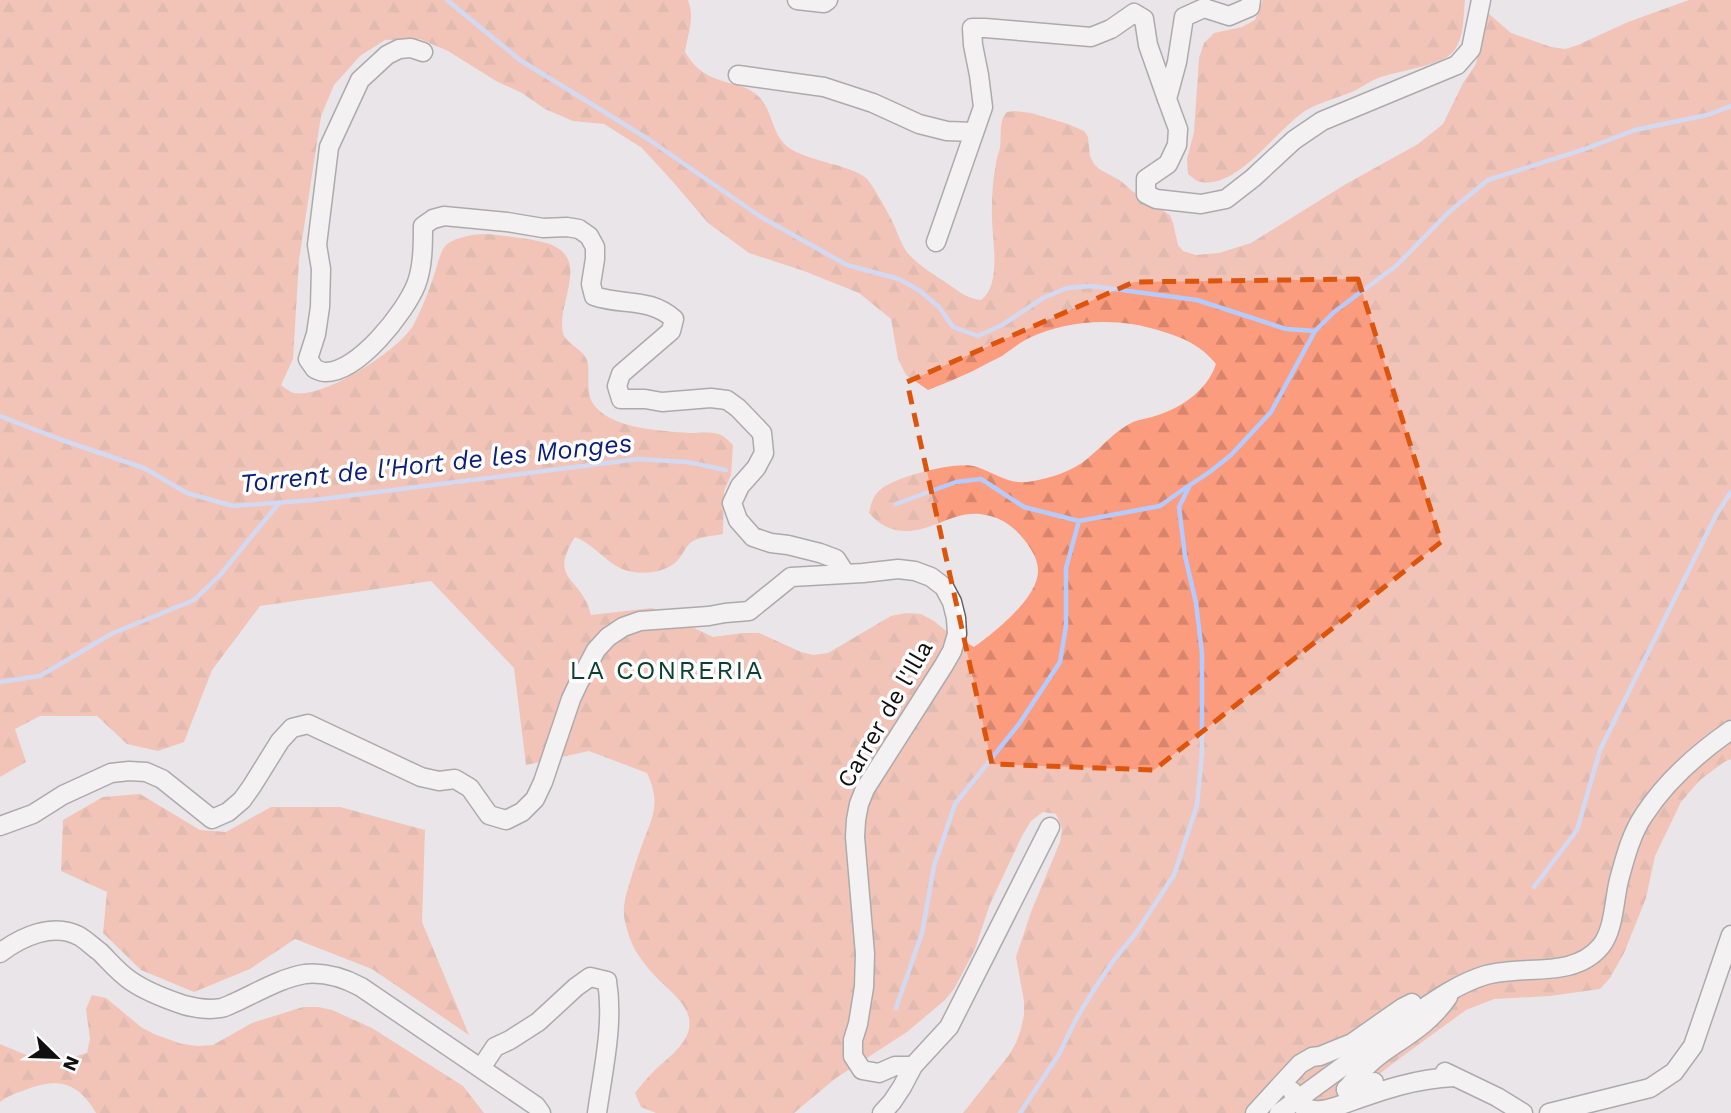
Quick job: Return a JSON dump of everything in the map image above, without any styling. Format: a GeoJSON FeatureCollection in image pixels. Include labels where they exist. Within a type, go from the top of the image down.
{"type":"FeatureCollection","features":[{"type":"Feature","properties":{"kind":"street"},"geometry":{"type":"LineString","coordinates":[[797,0],[824,3],[828,0]]}},
{"type":"Feature","properties":{"kind":"street"},"geometry":{"type":"LineString","coordinates":[[1167,99],[1177,62],[1184,17],[1204,8],[1229,16],[1250,7],[1251,0]]}},
{"type":"Feature","properties":{"kind":"street"},"geometry":{"type":"LineString","coordinates":[[936,242],[983,107],[972,28],[1091,37],[1111,29],[1134,13],[1144,19],[1148,45],[1178,129],[1177,145],[1168,164],[1146,180],[1146,194],[1156,200],[1202,204],[1226,199],[1294,140],[1322,121],[1457,65],[1471,49],[1481,0]]}},
{"type":"Feature","properties":{"kind":"street"},"geometry":{"type":"LineString","coordinates":[[423,52],[411,48],[399,49],[387,55],[360,80],[329,147],[317,246],[321,270],[319,320],[308,359],[315,369],[326,372],[348,365],[386,333],[415,287],[422,251],[423,226],[433,219],[444,216],[543,228],[579,229],[589,236],[595,247],[591,284],[594,296],[605,300],[654,306],[674,318],[671,331],[621,374],[617,386],[621,399],[662,402],[711,398],[727,400],[738,408],[762,433],[764,453],[756,468],[740,486],[732,503],[738,520],[753,537],[836,559],[845,573]]}},
{"type":"Feature","properties":{"kind":"street"},"geometry":{"type":"LineString","coordinates":[[737,75],[824,87],[873,103],[919,124],[947,131],[975,132]]}},
{"type":"Feature","properties":{"kind":"street","name":"Carrer de l'Illa"},"geometry":{"type":"LineString","coordinates":[[0,826],[33,814],[64,795],[111,773],[129,771],[146,772],[162,779],[212,819],[228,812],[242,800],[280,741],[292,728],[308,724],[421,777],[439,781],[455,779],[470,788],[489,816],[506,820],[535,799],[571,699],[596,650],[608,637],[623,627],[640,621],[749,611],[791,577],[898,569],[915,572],[931,577],[944,587],[952,602],[957,634],[952,651],[865,789],[859,804],[856,820],[864,987],[853,1040],[853,1056],[862,1070],[879,1073],[895,1066],[913,1066]]}},
{"type":"Feature","properties":{"kind":"street"},"geometry":{"type":"LineString","coordinates":[[1305,1108],[1340,1069],[1452,990],[1487,974],[1549,969],[1583,962],[1594,953],[1608,934],[1619,881],[1631,842],[1643,816],[1681,770],[1731,730]]}},
{"type":"Feature","properties":{"kind":"street"},"geometry":{"type":"LineString","coordinates":[[882,1113],[902,1087],[913,1066],[949,1027],[1050,827]]}},
{"type":"Feature","properties":{"kind":"street"},"geometry":{"type":"LineString","coordinates":[[0,953],[33,934],[64,931],[86,941],[117,970],[149,992],[187,1006],[203,1008],[221,1008],[271,985],[304,974],[347,980],[481,1068],[541,1113]]}},
{"type":"Feature","properties":{"kind":"street"},"geometry":{"type":"LineString","coordinates":[[1549,1113],[1650,1088],[1674,1072],[1693,1046],[1731,935]]}},
{"type":"Feature","properties":{"kind":"street"},"geometry":{"type":"LineString","coordinates":[[481,1068],[495,1047],[538,1022],[590,977],[607,981],[610,998],[606,1052],[597,1113]]}},
{"type":"Feature","properties":{"kind":"street"},"geometry":{"type":"LineString","coordinates":[[1255,1113],[1307,1059],[1352,1043],[1402,1008],[1432,994],[1452,990]]}},
{"type":"Feature","properties":{"kind":"street"},"geometry":{"type":"LineString","coordinates":[[1338,1106],[1346,1089],[1383,1052],[1404,1040],[1437,1013],[1452,990]]}},
{"type":"Feature","properties":{"kind":"street"},"geometry":{"type":"LineString","coordinates":[[1320,1056],[1332,1061],[1340,1069],[1346,1089]]}},
{"type":"Feature","properties":{"kind":"street"},"geometry":{"type":"LineString","coordinates":[[1346,1089],[1371,1084],[1402,1072],[1441,1070],[1523,1113]]}},
{"type":"Feature","properties":{"kind":"street"},"geometry":{"type":"LineString","coordinates":[[1293,1073],[1292,1092],[1305,1108]]}},
{"type":"Feature","properties":{"kind":"street"},"geometry":{"type":"LineString","coordinates":[[1279,1113],[1305,1108],[1328,1111],[1405,1083],[1454,1077]]}},
{"type":"Feature","properties":{"kind":"highlighted area"},"geometry":{"type":"Polygon","coordinates":[[[1358,279],[1441,542],[1154,770],[992,764],[907,382],[1134,282],[1358,279]]]}},
{"type":"Feature","properties":{"kind":"green space"},"geometry":{"type":"Polygon","coordinates":[[[0,0],[688,0],[691,19],[685,52],[695,65],[712,77],[756,94],[764,104],[779,137],[789,148],[807,157],[862,175],[878,196],[910,256],[963,294],[981,300],[988,292],[994,270],[993,185],[1000,148],[1001,124],[1007,112],[1031,113],[1084,131],[1094,164],[1170,215],[1178,245],[1183,251],[1196,255],[1219,253],[1251,243],[1346,184],[1418,144],[1443,124],[1463,83],[1476,64],[1488,13],[1511,33],[1565,49],[1689,0],[1731,0],[1731,759],[1700,780],[1681,802],[1655,856],[1646,898],[1624,953],[1610,978],[1600,989],[1550,996],[1494,999],[1466,1010],[1330,1113],[963,1113],[1009,1055],[1021,1029],[1024,1001],[1016,957],[1060,842],[1062,828],[1056,814],[1043,812],[1031,821],[1023,834],[990,904],[975,949],[954,989],[907,1032],[836,1078],[794,1113],[656,1113],[641,1107],[635,1093],[680,1046],[687,1035],[690,1021],[684,1006],[637,952],[624,917],[626,894],[654,809],[654,793],[647,773],[589,751],[526,765],[514,668],[431,581],[260,606],[212,670],[184,742],[158,751],[127,744],[97,716],[40,716],[15,729],[26,762],[0,777],[0,0]],[[420,39],[385,40],[360,56],[334,85],[321,116],[299,260],[293,359],[281,385],[294,393],[307,393],[324,388],[360,370],[394,346],[414,324],[442,252],[446,245],[454,240],[486,234],[549,244],[564,253],[570,274],[562,322],[563,333],[587,360],[588,387],[592,402],[610,418],[636,427],[717,434],[733,445],[731,475],[724,491],[723,534],[692,542],[673,565],[659,571],[627,571],[575,537],[567,551],[565,571],[587,602],[591,615],[652,608],[713,637],[759,633],[813,655],[828,653],[891,616],[921,614],[974,647],[1014,613],[1031,591],[1038,570],[1030,548],[1008,524],[998,518],[980,514],[961,515],[916,530],[901,531],[890,528],[869,513],[878,492],[887,485],[912,475],[956,466],[977,467],[1017,482],[1033,481],[1061,473],[1081,463],[1126,426],[1167,412],[1185,402],[1201,389],[1216,364],[1198,347],[1169,333],[1128,324],[1094,322],[1044,332],[1025,340],[973,371],[928,390],[906,375],[898,359],[891,319],[859,293],[749,253],[708,223],[642,148],[604,124],[573,121],[545,109],[448,51],[420,39]]]}},
{"type":"Feature","properties":{"kind":"green space"},"geometry":{"type":"Polygon","coordinates":[[[1263,0],[1465,0],[1460,40],[1447,57],[1429,65],[1378,78],[1305,111],[1243,167],[1215,182],[1199,182],[1188,174],[1187,159],[1194,132],[1199,58],[1204,43],[1214,33],[1242,27],[1255,20],[1263,0]]]}},
{"type":"Feature","properties":{"kind":"green space"},"geometry":{"type":"Polygon","coordinates":[[[140,794],[200,830],[226,832],[271,807],[340,807],[425,830],[422,922],[469,1035],[372,969],[295,939],[250,969],[194,992],[141,970],[103,933],[107,892],[61,871],[63,820],[103,797],[140,794]]]}},
{"type":"Feature","properties":{"kind":"green space"},"geometry":{"type":"Polygon","coordinates":[[[92,995],[106,998],[141,1027],[154,1034],[182,1044],[198,1046],[213,1045],[252,1023],[303,1007],[332,1010],[372,1028],[463,1086],[484,1113],[96,1113],[82,1095],[57,1083],[37,1086],[0,1102],[0,1044],[43,1062],[87,1053],[90,1039],[86,1009],[92,995]]]}},
{"type":"Feature","properties":{"kind":"waterway"},"geometry":{"type":"LineString","coordinates":[[447,0],[520,60],[648,139],[761,217],[847,265],[899,279],[920,291],[939,307],[953,327],[978,336],[1002,325],[1043,298],[1067,288],[1091,286],[1197,300],[1286,329],[1315,331]]}},
{"type":"Feature","properties":{"kind":"waterway"},"geometry":{"type":"LineString","coordinates":[[1020,1113],[1059,1054],[1093,991],[1174,875],[1197,805],[1202,754],[1202,653],[1179,507],[1190,485],[1231,455],[1271,412],[1315,331],[1334,312],[1396,266],[1449,212],[1488,180],[1635,130],[1707,115],[1731,106]]}},
{"type":"Feature","properties":{"kind":"waterway","name":"Torrent de l'Hort de les Monges"},"geometry":{"type":"LineString","coordinates":[[0,416],[144,468],[187,493],[233,506],[314,500],[638,459],[687,462],[726,470]]}},
{"type":"Feature","properties":{"kind":"waterway","name":"Torrent de l'Hort de les Monges"},"geometry":{"type":"LineString","coordinates":[[896,504],[956,482],[981,479],[1024,507],[1079,521]]}},
{"type":"Feature","properties":{"kind":"waterway"},"geometry":{"type":"LineString","coordinates":[[896,1008],[922,933],[934,866],[955,804],[1019,724],[1060,662],[1066,626],[1066,568],[1079,521],[1160,506],[1188,486]]}},
{"type":"Feature","properties":{"kind":"waterway"},"geometry":{"type":"LineString","coordinates":[[1534,887],[1577,830],[1600,750],[1716,515],[1731,492]]}},
{"type":"Feature","properties":{"kind":"waterway"},"geometry":{"type":"LineString","coordinates":[[0,682],[40,676],[111,634],[194,600],[220,575],[279,503]]}},
{"type":"Feature","properties":{"kind":"district","name":"LA CONRERIA"},"geometry":{"type":"Point","coordinates":[667,670]}}]}
